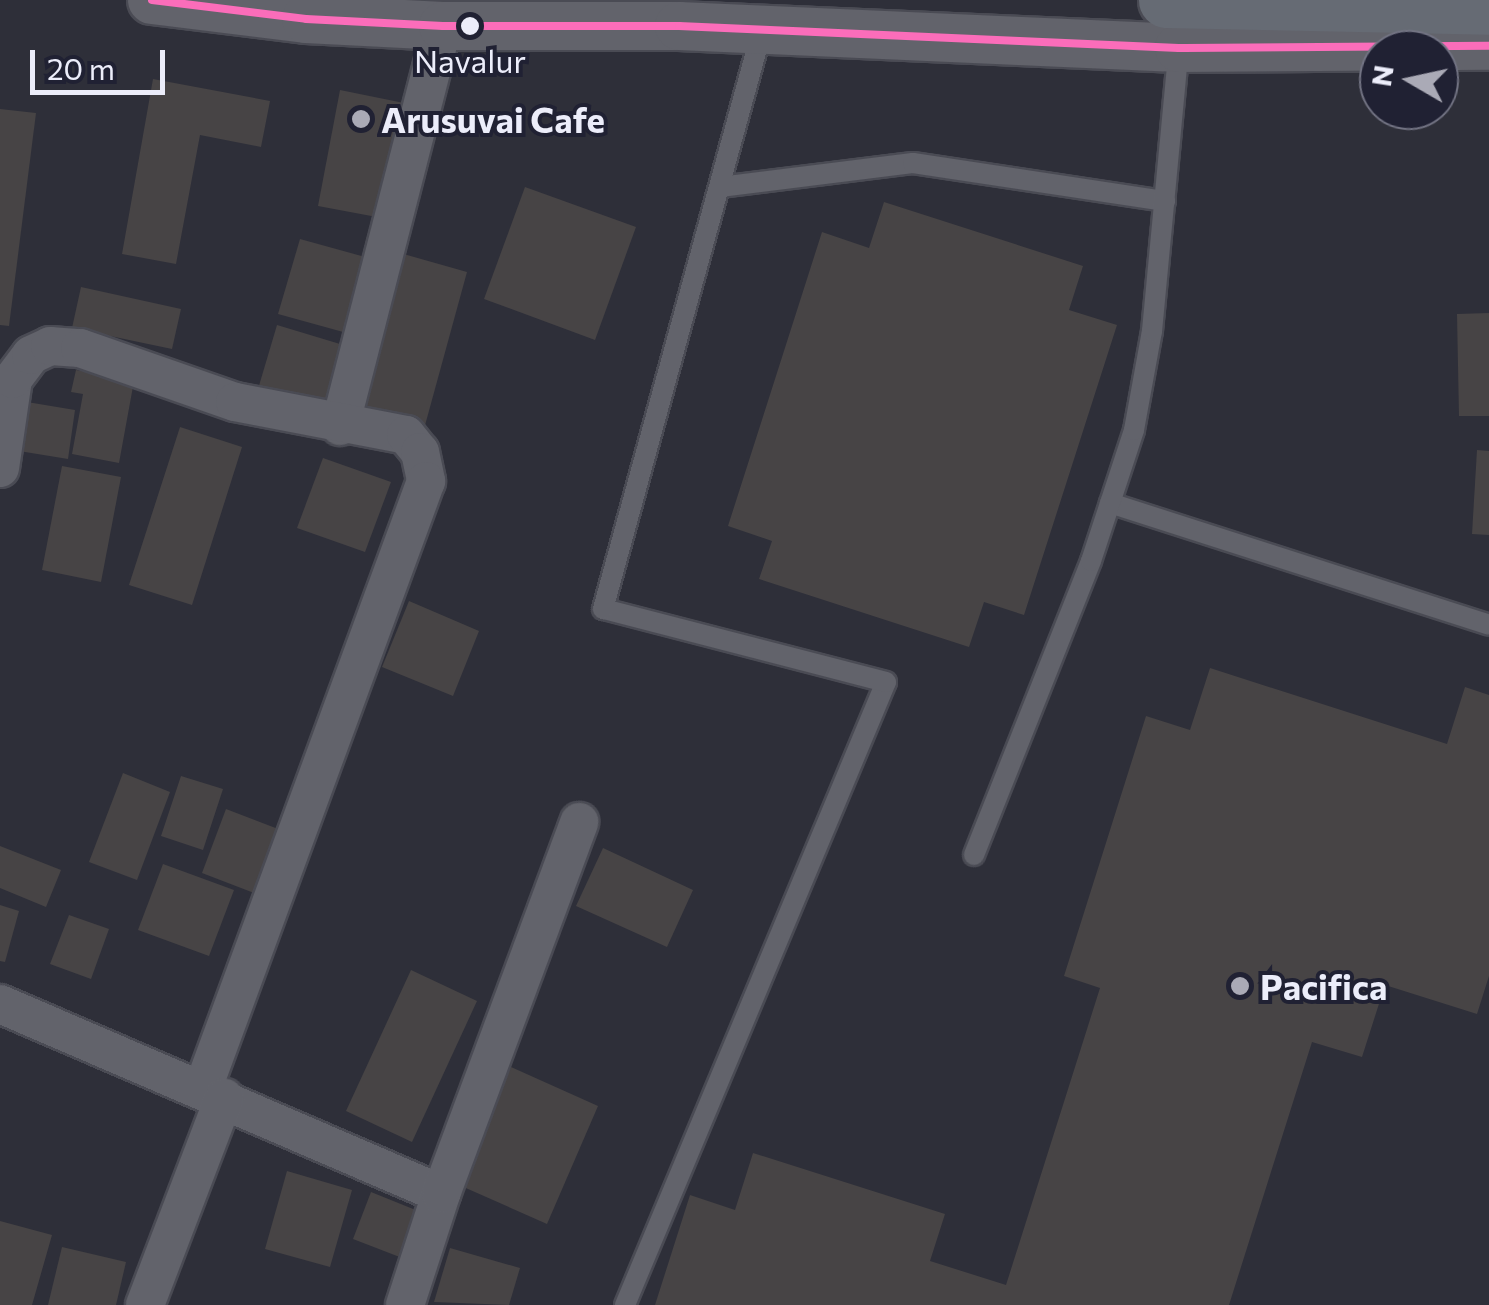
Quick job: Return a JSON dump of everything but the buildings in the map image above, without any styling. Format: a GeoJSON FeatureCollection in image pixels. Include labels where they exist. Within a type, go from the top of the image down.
{"type":"FeatureCollection","features":[{"type":"Feature","properties":{"kind":"main road"},"geometry":{"type":"LineString","coordinates":[[1173,24],[1489,7]]}},
{"type":"Feature","properties":{"kind":"street"},"geometry":{"type":"LineString","coordinates":[[152,0],[306,19],[442,26],[762,30],[1173,24],[1489,46]]}},
{"type":"Feature","properties":{"kind":"street"},"geometry":{"type":"LineString","coordinates":[[340,426],[442,26]]}},
{"type":"Feature","properties":{"kind":"street"},"geometry":{"type":"LineString","coordinates":[[0,468],[13,379],[30,355],[50,346],[80,348],[206,395],[340,426],[406,435],[420,452],[426,480],[213,1094],[145,1305]]}},
{"type":"Feature","properties":{"kind":"street"},"geometry":{"type":"LineString","coordinates":[[405,1305],[441,1194],[579,822]]}},
{"type":"Feature","properties":{"kind":"street"},"geometry":{"type":"LineString","coordinates":[[0,1004],[441,1194]]}},
{"type":"Feature","properties":{"kind":"lane"},"geometry":{"type":"LineString","coordinates":[[974,855],[1110,503],[1134,430],[1152,331],[1164,201],[1173,24]]}},
{"type":"Feature","properties":{"kind":"lane"},"geometry":{"type":"LineString","coordinates":[[625,1305],[886,682],[603,609],[762,30]]}},
{"type":"Feature","properties":{"kind":"lane"},"geometry":{"type":"LineString","coordinates":[[720,186],[912,163],[1164,201]]}},
{"type":"Feature","properties":{"kind":"lane"},"geometry":{"type":"LineString","coordinates":[[1110,503],[1489,625]]}},
{"type":"Feature","properties":{"kind":"transit line"},"geometry":{"type":"LineString","coordinates":[[152,0],[306,19],[443,26],[679,26],[1179,48],[1489,46]]}},
{"type":"Feature","properties":{"kind":"place","name":"Navalur"},"geometry":{"type":"Point","coordinates":[470,26]}},
{"type":"Feature","properties":{"kind":"place","name":"Arusuvai Cafe"},"geometry":{"type":"Point","coordinates":[361,119]}},
{"type":"Feature","properties":{"kind":"place","name":"Pacifica"},"geometry":{"type":"Point","coordinates":[1240,986]}}]}
